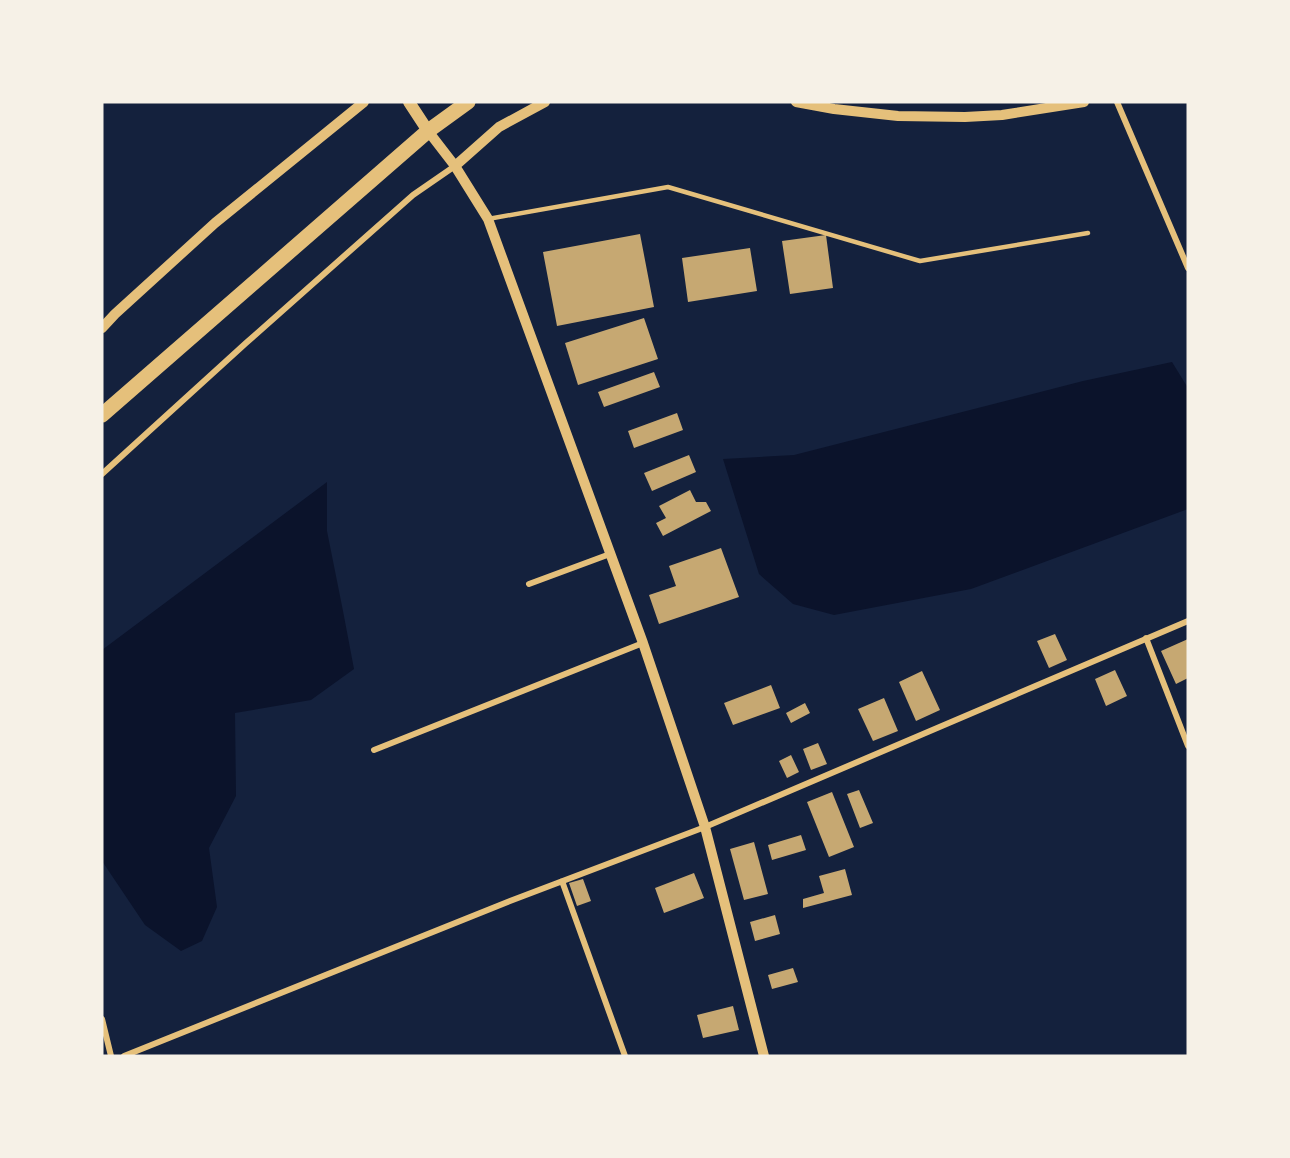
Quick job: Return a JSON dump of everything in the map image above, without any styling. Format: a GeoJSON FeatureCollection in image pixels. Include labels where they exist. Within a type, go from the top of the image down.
{"type":"FeatureCollection","features":[{"type":"Feature","properties":{"kind":"main road"},"geometry":{"type":"LineString","coordinates":[[409,102],[428,131]]}},
{"type":"Feature","properties":{"kind":"main road"},"geometry":{"type":"LineString","coordinates":[[102,415],[428,131],[468,102]]}},
{"type":"Feature","properties":{"kind":"street"},"geometry":{"type":"LineString","coordinates":[[102,328],[215,222],[364,102]]}},
{"type":"Feature","properties":{"kind":"street"},"geometry":{"type":"LineString","coordinates":[[102,474],[413,195],[455,166],[499,127],[545,102]]}},
{"type":"Feature","properties":{"kind":"street"},"geometry":{"type":"LineString","coordinates":[[796,102],[898,116],[965,117],[1002,115],[1084,102]]}},
{"type":"Feature","properties":{"kind":"street"},"geometry":{"type":"LineString","coordinates":[[1117,102],[1188,268]]}},
{"type":"Feature","properties":{"kind":"street"},"geometry":{"type":"LineString","coordinates":[[428,131],[455,166],[488,219],[643,643],[705,827],[764,1056]]}},
{"type":"Feature","properties":{"kind":"street"},"geometry":{"type":"LineString","coordinates":[[529,584],[610,554]]}},
{"type":"Feature","properties":{"kind":"street"},"geometry":{"type":"LineString","coordinates":[[124,1056],[510,901],[705,827],[1188,621]]}},
{"type":"Feature","properties":{"kind":"street"},"geometry":{"type":"LineString","coordinates":[[1146,638],[1188,746]]}},
{"type":"Feature","properties":{"kind":"street"},"geometry":{"type":"LineString","coordinates":[[374,750],[643,643]]}},
{"type":"Feature","properties":{"kind":"street"},"geometry":{"type":"LineString","coordinates":[[562,882],[625,1056]]}},
{"type":"Feature","properties":{"kind":"street"},"geometry":{"type":"LineString","coordinates":[[102,1019],[111,1056]]}},
{"type":"Feature","properties":{"kind":"lane"},"geometry":{"type":"LineString","coordinates":[[488,219],[668,187],[920,261],[1088,233]]}},
{"type":"Feature","properties":{"kind":"water"},"geometry":{"type":"Polygon","coordinates":[[[1172,362],[1188,388],[1188,509],[971,589],[834,615],[793,604],[759,574],[723,459],[794,455],[1083,381],[1172,362]]]}},
{"type":"Feature","properties":{"kind":"water"},"geometry":{"type":"Polygon","coordinates":[[[327,482],[327,531],[354,669],[311,700],[235,713],[236,796],[209,848],[217,907],[202,941],[181,951],[145,925],[102,861],[102,650],[327,482]]]}},
{"type":"Feature","properties":{"kind":"building"},"geometry":{"type":"Polygon","coordinates":[[[640,234],[654,307],[557,326],[543,252],[640,234]]]}},
{"type":"Feature","properties":{"kind":"building"},"geometry":{"type":"Polygon","coordinates":[[[826,235],[833,288],[790,294],[782,241],[826,235]]]}},
{"type":"Feature","properties":{"kind":"building"},"geometry":{"type":"Polygon","coordinates":[[[750,248],[757,291],[688,302],[682,258],[750,248]]]}},
{"type":"Feature","properties":{"kind":"building"},"geometry":{"type":"Polygon","coordinates":[[[644,318],[658,359],[578,385],[565,343],[644,318]]]}},
{"type":"Feature","properties":{"kind":"building"},"geometry":{"type":"Polygon","coordinates":[[[654,372],[660,387],[604,407],[598,392],[654,372]]]}},
{"type":"Feature","properties":{"kind":"building"},"geometry":{"type":"Polygon","coordinates":[[[677,413],[683,430],[634,448],[628,431],[677,413]]]}},
{"type":"Feature","properties":{"kind":"building"},"geometry":{"type":"Polygon","coordinates":[[[689,455],[696,472],[652,491],[644,473],[689,455]]]}},
{"type":"Feature","properties":{"kind":"building"},"geometry":{"type":"Polygon","coordinates":[[[690,490],[696,502],[706,502],[711,511],[663,536],[656,523],[666,518],[659,506],[690,490]]]}},
{"type":"Feature","properties":{"kind":"building"},"geometry":{"type":"Polygon","coordinates":[[[721,548],[739,597],[659,624],[649,595],[676,586],[669,566],[721,548]]]}},
{"type":"Feature","properties":{"kind":"building"},"geometry":{"type":"Polygon","coordinates":[[[1055,634],[1067,660],[1049,668],[1037,641],[1055,634]]]}},
{"type":"Feature","properties":{"kind":"building"},"geometry":{"type":"Polygon","coordinates":[[[1188,639],[1188,678],[1176,684],[1161,651],[1188,639]]]}},
{"type":"Feature","properties":{"kind":"building"},"geometry":{"type":"Polygon","coordinates":[[[1115,670],[1127,696],[1106,706],[1095,679],[1115,670]]]}},
{"type":"Feature","properties":{"kind":"building"},"geometry":{"type":"Polygon","coordinates":[[[922,671],[940,710],[916,721],[899,682],[922,671]]]}},
{"type":"Feature","properties":{"kind":"building"},"geometry":{"type":"Polygon","coordinates":[[[771,685],[780,708],[733,725],[724,703],[771,685]]]}},
{"type":"Feature","properties":{"kind":"building"},"geometry":{"type":"Polygon","coordinates":[[[884,698],[898,731],[873,741],[858,709],[884,698]]]}},
{"type":"Feature","properties":{"kind":"building"},"geometry":{"type":"Polygon","coordinates":[[[805,703],[810,713],[791,723],[786,713],[805,703]]]}},
{"type":"Feature","properties":{"kind":"building"},"geometry":{"type":"Polygon","coordinates":[[[818,743],[827,764],[811,770],[803,749],[818,743]]]}},
{"type":"Feature","properties":{"kind":"building"},"geometry":{"type":"Polygon","coordinates":[[[791,755],[799,772],[787,778],[779,761],[791,755]]]}},
{"type":"Feature","properties":{"kind":"building"},"geometry":{"type":"Polygon","coordinates":[[[859,790],[873,823],[860,828],[847,794],[859,790]]]}},
{"type":"Feature","properties":{"kind":"building"},"geometry":{"type":"Polygon","coordinates":[[[832,792],[854,847],[829,857],[807,802],[832,792]]]}},
{"type":"Feature","properties":{"kind":"building"},"geometry":{"type":"Polygon","coordinates":[[[801,835],[806,850],[772,860],[768,845],[801,835]]]}},
{"type":"Feature","properties":{"kind":"building"},"geometry":{"type":"Polygon","coordinates":[[[754,842],[768,894],[744,900],[730,849],[754,842]]]}},
{"type":"Feature","properties":{"kind":"building"},"geometry":{"type":"Polygon","coordinates":[[[845,869],[852,895],[803,908],[803,899],[824,893],[819,876],[845,869]]]}},
{"type":"Feature","properties":{"kind":"building"},"geometry":{"type":"Polygon","coordinates":[[[694,873],[704,898],[664,913],[655,888],[694,873]]]}},
{"type":"Feature","properties":{"kind":"building"},"geometry":{"type":"Polygon","coordinates":[[[583,879],[591,901],[577,906],[569,883],[583,879]]]}},
{"type":"Feature","properties":{"kind":"building"},"geometry":{"type":"Polygon","coordinates":[[[775,915],[780,934],[755,941],[750,922],[775,915]]]}},
{"type":"Feature","properties":{"kind":"building"},"geometry":{"type":"Polygon","coordinates":[[[793,968],[798,982],[772,989],[768,975],[793,968]]]}},
{"type":"Feature","properties":{"kind":"building"},"geometry":{"type":"Polygon","coordinates":[[[733,1006],[739,1030],[703,1038],[697,1015],[733,1006]]]}}]}
